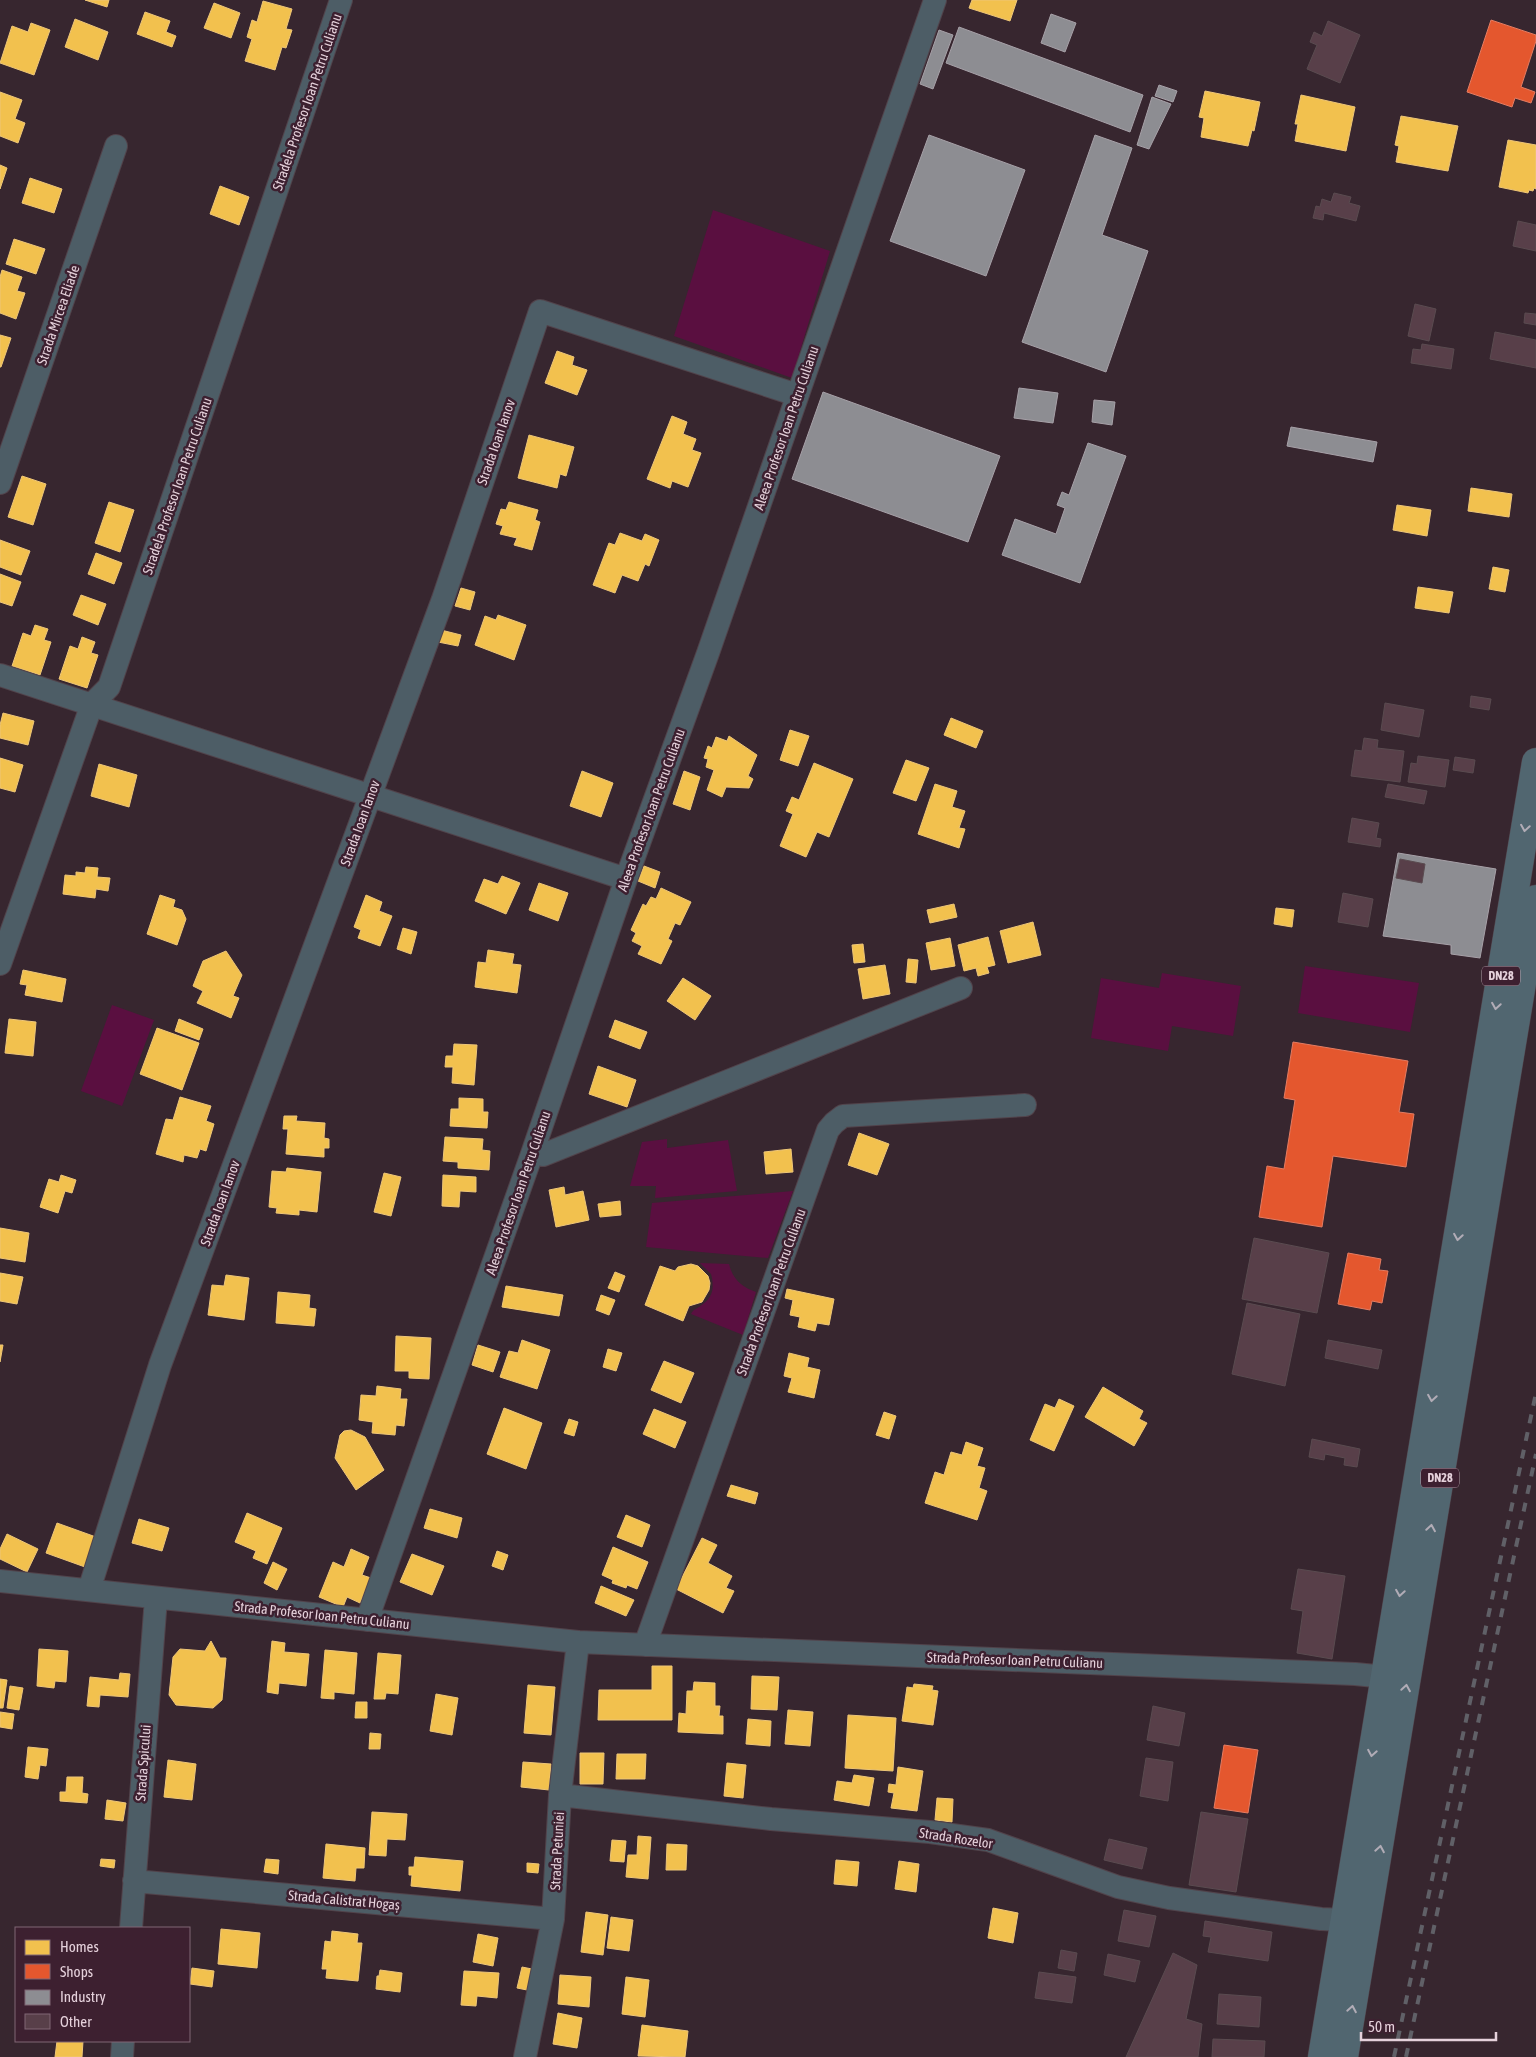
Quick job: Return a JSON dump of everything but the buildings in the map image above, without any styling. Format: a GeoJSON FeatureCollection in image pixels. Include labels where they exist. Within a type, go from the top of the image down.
{"type":"FeatureCollection","features":[{"type":"Feature","properties":{"kind":"highway","name":"DN28"},"geometry":{"type":"LineString","coordinates":[[1322,2057],[1536,762]]}},
{"type":"Feature","properties":{"kind":"highway","name":"DN28"},"geometry":{"type":"LineString","coordinates":[[1344,2057],[1387,1809],[1536,899]]}},
{"type":"Feature","properties":{"kind":"street","name":"Stradela Profesor Ioan Petru Culianu"},"geometry":{"type":"LineString","coordinates":[[0,964],[92,704],[109,687],[341,0]]}},
{"type":"Feature","properties":{"kind":"street","name":"Aleea Profesor Ioan Petru Culianu"},"geometry":{"type":"LineString","coordinates":[[367,1620],[533,1151],[626,879],[708,653],[935,0]]}},
{"type":"Feature","properties":{"kind":"street","name":"Strada Mircea Eliade"},"geometry":{"type":"LineString","coordinates":[[0,483],[116,146]]}},
{"type":"Feature","properties":{"kind":"street","name":"Strada Ioan Ianov"},"geometry":{"type":"LineString","coordinates":[[89,1590],[160,1365],[443,600],[540,312],[798,395]]}},
{"type":"Feature","properties":{"kind":"street"},"geometry":{"type":"LineString","coordinates":[[0,675],[626,879]]}},
{"type":"Feature","properties":{"kind":"street"},"geometry":{"type":"LineString","coordinates":[[533,1151],[543,1155],[961,988]]}},
{"type":"Feature","properties":{"kind":"street","name":"Strada Profesor Ioan Petru Culianu"},"geometry":{"type":"LineString","coordinates":[[645,1645],[828,1130],[834,1122],[843,1116],[1025,1105]]}},
{"type":"Feature","properties":{"kind":"street","name":"Strada Profesor Ioan Petru Culianu"},"geometry":{"type":"LineString","coordinates":[[0,1582],[578,1642],[1355,1674],[1386,1677]]}},
{"type":"Feature","properties":{"kind":"street","name":"Strada Spicului"},"geometry":{"type":"LineString","coordinates":[[131,1927],[156,1598]]}},
{"type":"Feature","properties":{"kind":"street","name":"Strada Petuniei"},"geometry":{"type":"LineString","coordinates":[[525,2057],[553,1919],[560,1794],[578,1642]]}},
{"type":"Feature","properties":{"kind":"street","name":"Strada Rozelor"},"geometry":{"type":"LineString","coordinates":[[560,1794],[771,1819],[930,1832],[988,1840],[1118,1886],[1169,1898],[1320,1919],[1345,1920]]}},
{"type":"Feature","properties":{"kind":"street","name":"Strada Calistrat Hogaș"},"geometry":{"type":"LineString","coordinates":[[134,1881],[553,1919]]}},
{"type":"Feature","properties":{"kind":"street"},"geometry":{"type":"LineString","coordinates":[[122,2057],[123,2042]]}},
{"type":"Feature","properties":{"kind":"shaded area"},"geometry":{"type":"Polygon","coordinates":[[[713,210],[830,251],[792,378],[674,336],[713,210]]]}},
{"type":"Feature","properties":{"kind":"shaded area"},"geometry":{"type":"Polygon","coordinates":[[[1305,966],[1419,983],[1410,1032],[1298,1013],[1305,966]]]}},
{"type":"Feature","properties":{"kind":"shaded area"},"geometry":{"type":"Polygon","coordinates":[[[1162,973],[1241,986],[1233,1036],[1172,1026],[1168,1051],[1091,1038],[1101,978],[1159,988],[1162,973]]]}},
{"type":"Feature","properties":{"kind":"shaded area"},"geometry":{"type":"Polygon","coordinates":[[[112,1005],[154,1020],[122,1106],[81,1091],[112,1005]]]}},
{"type":"Feature","properties":{"kind":"shaded area"},"geometry":{"type":"Polygon","coordinates":[[[667,1139],[667,1148],[728,1140],[737,1191],[655,1198],[656,1186],[630,1186],[642,1142],[667,1139]]]}},
{"type":"Feature","properties":{"kind":"shaded area"},"geometry":{"type":"Polygon","coordinates":[[[793,1191],[768,1258],[646,1247],[652,1203],[793,1191]]]}},
{"type":"Feature","properties":{"kind":"shaded area"},"geometry":{"type":"Polygon","coordinates":[[[700,1263],[729,1264],[739,1282],[746,1288],[756,1292],[743,1335],[691,1314],[707,1301],[712,1290],[711,1274],[700,1263]]]}},
{"type":"Feature","properties":{"kind":"railway"},"geometry":{"type":"LineString","coordinates":[[1394,2057],[1536,1393]]}},
{"type":"Feature","properties":{"kind":"railway"},"geometry":{"type":"LineString","coordinates":[[1406,2057],[1536,1454]]}}]}
